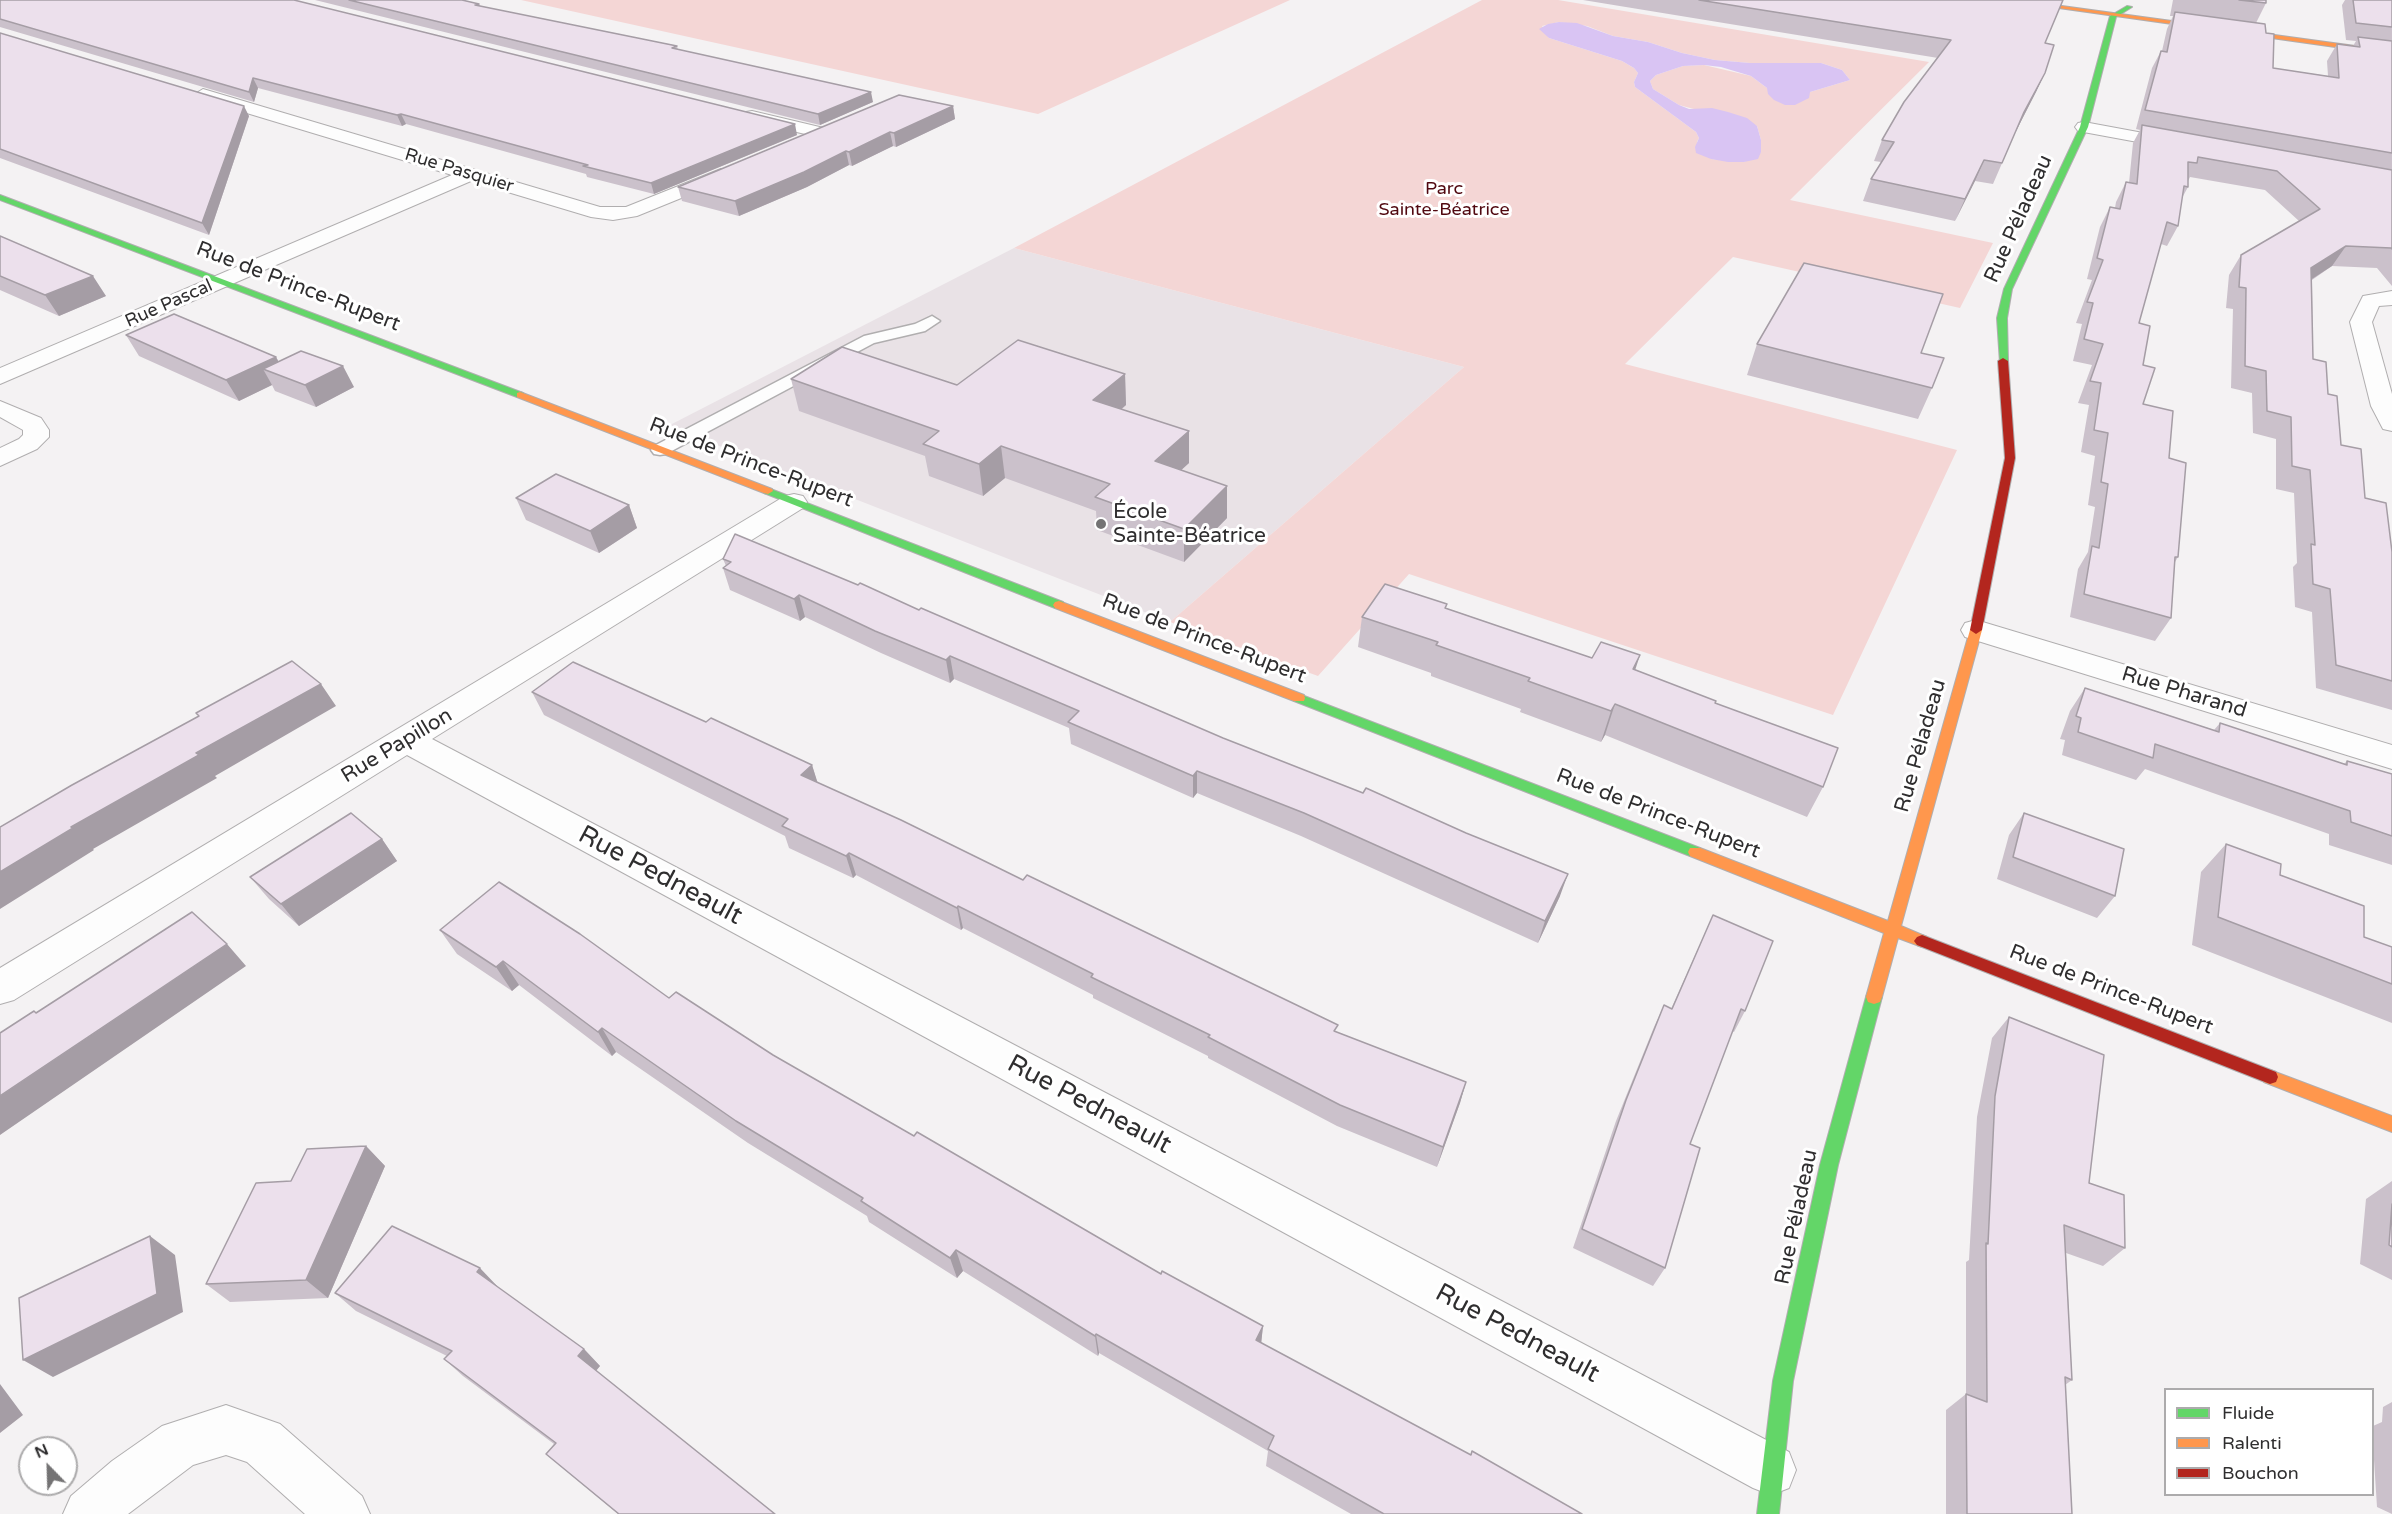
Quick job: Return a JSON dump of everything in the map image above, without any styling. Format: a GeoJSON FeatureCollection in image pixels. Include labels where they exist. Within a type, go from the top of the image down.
{"type":"FeatureCollection","features":[{"type":"Feature","properties":{"kind":"street"},"geometry":{"type":"LineString","coordinates":[[2005,0],[2392,53]]}},
{"type":"Feature","properties":{"kind":"street"},"geometry":{"type":"LineString","coordinates":[[2080,0],[2392,42]]}},
{"type":"Feature","properties":{"kind":"street"},"geometry":{"type":"LineString","coordinates":[[2113,16],[2129,7]]}},
{"type":"Feature","properties":{"kind":"street","name":"Rue Péladeau"},"geometry":{"type":"LineString","coordinates":[[1768,1514],[1771,1470],[1783,1381],[1829,1165],[1892,927],[1976,630],[2010,458],[2002,348],[2004,308],[2014,273],[2084,127],[2113,16]]}},
{"type":"Feature","properties":{"kind":"street","name":"Rue Pasquier"},"geometry":{"type":"LineString","coordinates":[[184,89],[598,213],[613,214],[647,207],[734,170]]}},
{"type":"Feature","properties":{"kind":"street"},"geometry":{"type":"LineString","coordinates":[[741,113],[827,131],[789,147]]}},
{"type":"Feature","properties":{"kind":"street"},"geometry":{"type":"LineString","coordinates":[[2084,127],[2198,148]]}},
{"type":"Feature","properties":{"kind":"street","name":"Rue Pascal"},"geometry":{"type":"LineString","coordinates":[[0,377],[471,174]]}},
{"type":"Feature","properties":{"kind":"street","name":"Rue de Prince-Rupert"},"geometry":{"type":"LineString","coordinates":[[0,197],[223,280],[1892,927],[2392,1124]]}},
{"type":"Feature","properties":{"kind":"street"},"geometry":{"type":"LineString","coordinates":[[2392,298],[2371,302],[2361,322],[2384,406],[2392,424]]}},
{"type":"Feature","properties":{"kind":"street"},"geometry":{"type":"LineString","coordinates":[[0,408],[32,423],[36,436],[28,444],[0,458]]}},
{"type":"Feature","properties":{"kind":"street","name":"Rue Papillon"},"geometry":{"type":"LineString","coordinates":[[0,988],[794,502]]}},
{"type":"Feature","properties":{"kind":"street","name":"Rue Pharand"},"geometry":{"type":"LineString","coordinates":[[1976,630],[2392,757]]}},
{"type":"Feature","properties":{"kind":"street","name":"Rue Pedneault"},"geometry":{"type":"LineString","coordinates":[[406,740],[1771,1470]]}},
{"type":"Feature","properties":{"kind":"street"},"geometry":{"type":"LineString","coordinates":[[88,1514],[130,1479],[180,1444],[226,1430],[262,1442],[344,1514]]}},
{"type":"Feature","properties":{"kind":"lane"},"geometry":{"type":"LineString","coordinates":[[660,450],[869,339],[920,328],[932,321]]}},
{"type":"Feature","properties":{"kind":"shaded area"},"geometry":{"type":"Polygon","coordinates":[[[1559,22],[1577,23],[1613,36],[1648,42],[1682,53],[1715,60],[1750,63],[1821,63],[1842,70],[1850,80],[1810,92],[1809,98],[1795,105],[1785,105],[1774,100],[1768,94],[1767,88],[1751,76],[1721,67],[1683,66],[1656,75],[1650,81],[1653,89],[1679,105],[1689,109],[1712,108],[1728,112],[1747,118],[1757,126],[1761,140],[1761,152],[1758,159],[1728,162],[1711,159],[1696,153],[1695,147],[1699,138],[1696,132],[1635,87],[1634,82],[1638,73],[1634,68],[1622,61],[1549,38],[1539,29],[1559,22]]]}},
{"type":"Feature","properties":{"kind":"shaded area","name":"École Sainte-Béatrice"},"geometry":{"type":"Polygon","coordinates":[[[1014,248],[1464,367],[1170,622],[668,426],[1014,248]]]}},
{"type":"Feature","properties":{"kind":"green space"},"geometry":{"type":"Polygon","coordinates":[[[521,0],[1290,0],[1038,114],[521,0]]]}},
{"type":"Feature","properties":{"kind":"green space","name":"Parc Sainte-Béatrice"},"geometry":{"type":"Polygon","coordinates":[[[1482,0],[1558,0],[1929,62],[1790,200],[1993,243],[1960,308],[1733,257],[1625,364],[1957,450],[1833,715],[1409,574],[1318,676],[1170,622],[1464,367],[1014,248],[1482,0]],[[1559,22],[1542,26],[1549,38],[1622,61],[1634,68],[1638,73],[1634,82],[1635,87],[1696,132],[1699,138],[1697,142],[1711,159],[1744,162],[1761,152],[1761,140],[1757,126],[1679,105],[1653,89],[1650,81],[1656,75],[1683,66],[1704,65],[1751,76],[1767,88],[1810,92],[1850,80],[1842,70],[1821,63],[1750,63],[1715,60],[1682,53],[1648,42],[1613,36],[1587,26],[1559,22]]]}},
{"type":"Feature","properties":{"kind":"building"},"geometry":{"type":"Polygon","coordinates":[[[0,0],[294,0],[795,124],[651,183],[401,114],[397,115],[253,78],[249,92],[0,19],[0,0]]]}},
{"type":"Feature","properties":{"kind":"building"},"geometry":{"type":"Polygon","coordinates":[[[349,0],[462,0],[479,4],[475,5],[677,46],[672,48],[871,92],[818,114],[349,0]]]}},
{"type":"Feature","properties":{"kind":"building"},"geometry":{"type":"Polygon","coordinates":[[[1699,0],[2063,0],[2045,43],[2054,45],[2045,73],[2024,112],[2002,163],[1984,160],[1965,199],[1871,179],[1894,142],[1882,140],[1904,102],[1951,40],[1699,0]]]}},
{"type":"Feature","properties":{"kind":"building"},"geometry":{"type":"Polygon","coordinates":[[[2239,0],[2266,0],[2266,3],[2239,0]]]}},
{"type":"Feature","properties":{"kind":"building"},"geometry":{"type":"Polygon","coordinates":[[[2353,0],[2392,0],[2392,27],[2356,23],[2353,0]]]}},
{"type":"Feature","properties":{"kind":"building"},"geometry":{"type":"Polygon","coordinates":[[[2175,12],[2265,24],[2266,33],[2274,34],[2273,68],[2339,78],[2337,44],[2360,47],[2358,37],[2392,41],[2392,153],[2145,110],[2161,51],[2167,52],[2175,12]]]}},
{"type":"Feature","properties":{"kind":"building"},"geometry":{"type":"Polygon","coordinates":[[[0,33],[244,106],[202,223],[0,149],[0,33]]]}},
{"type":"Feature","properties":{"kind":"building"},"geometry":{"type":"Polygon","coordinates":[[[899,95],[953,106],[735,201],[678,187],[899,95]]]}},
{"type":"Feature","properties":{"kind":"building"},"geometry":{"type":"Polygon","coordinates":[[[2142,125],[2392,170],[2392,249],[2346,246],[2311,268],[2313,359],[2326,362],[2328,394],[2337,396],[2341,445],[2361,449],[2365,498],[2386,503],[2392,552],[2392,681],[2336,665],[2330,589],[2313,584],[2311,544],[2315,545],[2310,470],[2292,466],[2291,417],[2267,411],[2266,371],[2245,366],[2246,288],[2239,287],[2241,255],[2320,209],[2277,171],[2198,157],[2197,163],[2188,162],[2188,187],[2184,186],[2178,226],[2167,222],[2139,323],[2150,326],[2143,365],[2155,368],[2143,404],[2173,411],[2169,458],[2186,463],[2178,557],[2175,557],[2171,618],[2084,594],[2092,546],[2099,548],[2108,484],[2101,482],[2108,433],[2094,430],[2101,383],[2090,381],[2103,344],[2084,339],[2093,303],[2087,302],[2103,260],[2097,258],[2110,207],[2120,209],[2126,182],[2137,184],[2142,125]]]}},
{"type":"Feature","properties":{"kind":"building"},"geometry":{"type":"Polygon","coordinates":[[[0,236],[93,276],[45,295],[0,276],[0,236]]]}},
{"type":"Feature","properties":{"kind":"building"},"geometry":{"type":"Polygon","coordinates":[[[1804,263],[1943,294],[1921,353],[1944,358],[1932,388],[1757,344],[1804,263]]]}},
{"type":"Feature","properties":{"kind":"building"},"geometry":{"type":"Polygon","coordinates":[[[174,314],[276,357],[226,380],[126,335],[174,314]]]}},
{"type":"Feature","properties":{"kind":"building"},"geometry":{"type":"Polygon","coordinates":[[[1018,340],[1125,374],[1093,400],[1189,431],[1155,461],[1227,486],[1184,529],[1095,497],[1110,484],[1001,446],[979,464],[923,444],[939,431],[791,379],[842,347],[957,385],[1018,340]]]}},
{"type":"Feature","properties":{"kind":"building"},"geometry":{"type":"Polygon","coordinates":[[[301,351],[343,366],[305,385],[263,369],[301,351]]]}},
{"type":"Feature","properties":{"kind":"building"},"geometry":{"type":"Polygon","coordinates":[[[556,474],[629,505],[590,531],[516,498],[556,474]]]}},
{"type":"Feature","properties":{"kind":"building"},"geometry":{"type":"Polygon","coordinates":[[[735,534],[858,585],[860,583],[919,610],[921,608],[1223,738],[1363,793],[1366,788],[1466,833],[1568,874],[1545,921],[1304,813],[1197,771],[1193,776],[1068,722],[1079,711],[950,656],[946,660],[875,631],[799,595],[794,599],[723,568],[731,562],[723,559],[735,534]]]}},
{"type":"Feature","properties":{"kind":"building"},"geometry":{"type":"Polygon","coordinates":[[[1385,584],[1447,604],[1445,608],[1592,658],[1601,642],[1640,655],[1633,669],[1716,701],[1715,703],[1838,748],[1823,787],[1615,704],[1611,711],[1528,681],[1530,678],[1436,645],[1438,642],[1362,617],[1385,584]]]}},
{"type":"Feature","properties":{"kind":"building"},"geometry":{"type":"Polygon","coordinates":[[[292,661],[321,684],[196,753],[199,755],[71,827],[73,828],[0,872],[0,827],[199,716],[196,713],[292,661]]]}},
{"type":"Feature","properties":{"kind":"building"},"geometry":{"type":"Polygon","coordinates":[[[573,662],[706,722],[711,718],[812,765],[801,775],[901,820],[1023,880],[1027,875],[1338,1025],[1334,1031],[1466,1082],[1443,1147],[1340,1105],[1208,1037],[1210,1035],[1091,977],[1093,974],[958,906],[957,908],[849,853],[846,856],[782,826],[788,819],[532,692],[573,662]]]}},
{"type":"Feature","properties":{"kind":"building"},"geometry":{"type":"Polygon","coordinates":[[[2085,688],[2219,732],[2220,723],[2347,765],[2347,761],[2392,774],[2392,836],[2351,822],[2350,811],[2155,744],[2153,758],[2078,732],[2081,718],[2076,716],[2085,688]]]}},
{"type":"Feature","properties":{"kind":"building"},"geometry":{"type":"Polygon","coordinates":[[[351,813],[382,839],[281,904],[250,877],[351,813]]]}},
{"type":"Feature","properties":{"kind":"building"},"geometry":{"type":"Polygon","coordinates":[[[2024,813],[2124,849],[2115,896],[2013,857],[2024,813]]]}},
{"type":"Feature","properties":{"kind":"building"},"geometry":{"type":"Polygon","coordinates":[[[2226,844],[2281,864],[2280,875],[2364,906],[2364,937],[2392,947],[2392,984],[2218,917],[2226,844]]]}},
{"type":"Feature","properties":{"kind":"building"},"geometry":{"type":"Polygon","coordinates":[[[499,882],[580,934],[669,998],[676,992],[773,1055],[914,1136],[917,1132],[1161,1274],[1162,1271],[1263,1326],[1256,1340],[1471,1455],[1472,1451],[1582,1514],[1384,1514],[1268,1449],[1274,1436],[1096,1334],[1095,1336],[956,1250],[950,1258],[861,1201],[863,1198],[736,1121],[602,1028],[598,1032],[503,961],[496,967],[440,930],[499,882]]]}},
{"type":"Feature","properties":{"kind":"building"},"geometry":{"type":"Polygon","coordinates":[[[192,912],[227,944],[0,1096],[0,1033],[34,1011],[36,1013],[192,912]]]}},
{"type":"Feature","properties":{"kind":"building"},"geometry":{"type":"Polygon","coordinates":[[[1713,915],[1773,941],[1745,1011],[1741,1009],[1690,1144],[1700,1148],[1665,1268],[1582,1229],[1626,1100],[1664,1005],[1672,1009],[1713,915]]]}},
{"type":"Feature","properties":{"kind":"building"},"geometry":{"type":"Polygon","coordinates":[[[2009,1017],[2104,1055],[2089,1183],[2124,1195],[2125,1248],[2064,1225],[2072,1380],[2065,1377],[2072,1514],[1967,1514],[1966,1394],[1987,1402],[1986,1243],[1988,1244],[1995,1096],[2009,1017]]]}},
{"type":"Feature","properties":{"kind":"building"},"geometry":{"type":"Polygon","coordinates":[[[366,1146],[306,1280],[206,1284],[256,1183],[291,1181],[307,1149],[366,1146]]]}},
{"type":"Feature","properties":{"kind":"building"},"geometry":{"type":"Polygon","coordinates":[[[2392,1204],[2392,1247],[2389,1245],[2392,1204]]]}},
{"type":"Feature","properties":{"kind":"building"},"geometry":{"type":"Polygon","coordinates":[[[392,1226],[480,1268],[477,1272],[584,1349],[578,1356],[775,1514],[619,1514],[546,1454],[556,1443],[444,1359],[452,1351],[335,1293],[392,1226]]]}},
{"type":"Feature","properties":{"kind":"building"},"geometry":{"type":"Polygon","coordinates":[[[150,1236],[157,1294],[23,1360],[19,1298],[150,1236]]]}},
{"type":"Feature","properties":{"kind":"traffic: fast"},"geometry":{"type":"LineString","coordinates":[[2003,361],[2002,318],[2008,289],[2084,127],[2113,16],[2129,7]]}},
{"type":"Feature","properties":{"kind":"traffic: fast"},"geometry":{"type":"LineString","coordinates":[[0,197],[520,395]]}},
{"type":"Feature","properties":{"kind":"traffic: fast"},"geometry":{"type":"LineString","coordinates":[[768,491],[1059,605]]}},
{"type":"Feature","properties":{"kind":"traffic: fast"},"geometry":{"type":"LineString","coordinates":[[1299,698],[1695,852]]}},
{"type":"Feature","properties":{"kind":"traffic: fast"},"geometry":{"type":"LineString","coordinates":[[1768,1514],[1783,1381],[1829,1165],[1874,997]]}},
{"type":"Feature","properties":{"kind":"traffic: slow"},"geometry":{"type":"LineString","coordinates":[[2005,0],[2392,53]]}},
{"type":"Feature","properties":{"kind":"traffic: slow"},"geometry":{"type":"LineString","coordinates":[[520,395],[768,491]]}},
{"type":"Feature","properties":{"kind":"traffic: slow"},"geometry":{"type":"LineString","coordinates":[[1059,605],[1299,698]]}},
{"type":"Feature","properties":{"kind":"traffic: slow"},"geometry":{"type":"LineString","coordinates":[[1874,997],[1976,630]]}},
{"type":"Feature","properties":{"kind":"traffic: slow"},"geometry":{"type":"LineString","coordinates":[[1695,852],[1922,941]]}},
{"type":"Feature","properties":{"kind":"traffic: slow"},"geometry":{"type":"LineString","coordinates":[[2270,1077],[2392,1124]]}},
{"type":"Feature","properties":{"kind":"traffic: jam"},"geometry":{"type":"LineString","coordinates":[[1976,630],[2010,458],[2003,361]]}},
{"type":"Feature","properties":{"kind":"traffic: jam"},"geometry":{"type":"LineString","coordinates":[[1922,941],[2270,1077]]}},
{"type":"Feature","properties":{"kind":"place","name":"École Sainte-Béatrice"},"geometry":{"type":"Point","coordinates":[1101,524]}}]}
